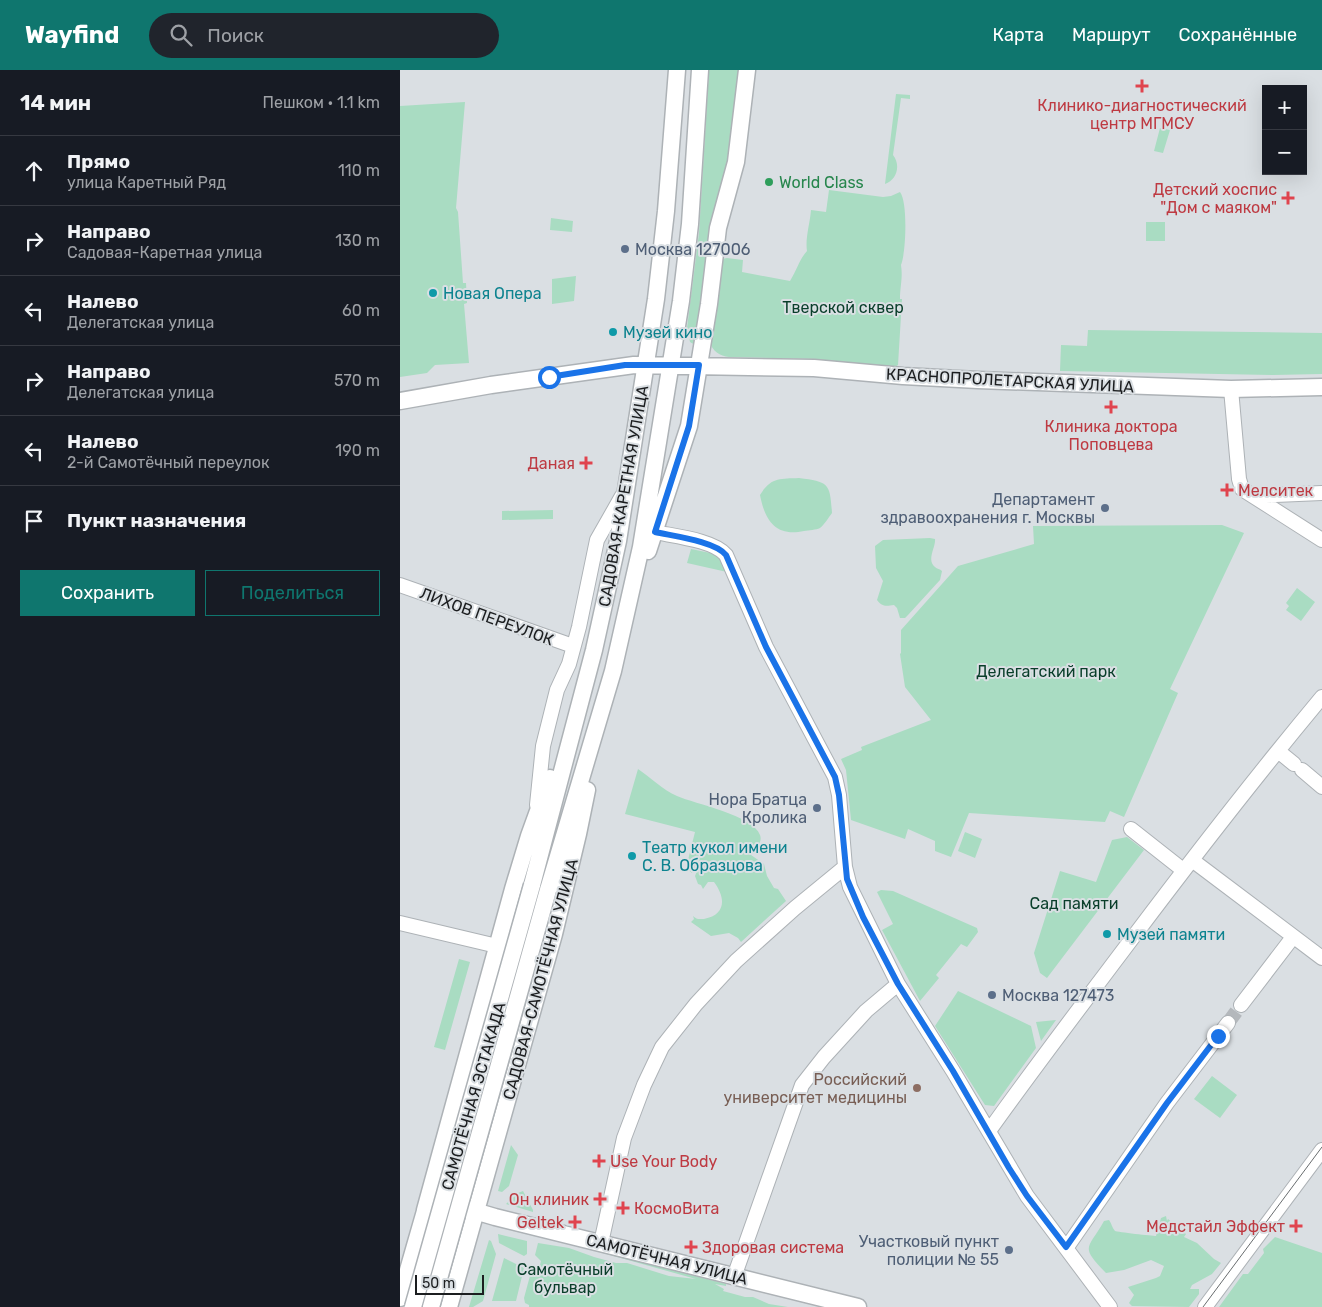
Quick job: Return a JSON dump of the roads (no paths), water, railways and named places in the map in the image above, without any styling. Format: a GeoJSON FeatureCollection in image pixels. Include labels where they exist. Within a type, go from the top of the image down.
{"type":"FeatureCollection","features":[{"type":"Feature","properties":{"kind":"main road","name":"САДОВАЯ-КАРЕТНАЯ УЛИЦА"},"geometry":{"type":"LineString","coordinates":[[569,740],[606,598],[627,487],[656,299],[677,70]]}},
{"type":"Feature","properties":{"kind":"main road","name":"САДОВАЯ-КАРЕТНАЯ УЛИЦА"},"geometry":{"type":"LineString","coordinates":[[592,745],[613,671],[628,607],[672,364],[682,301],[690,224],[700,70]]}},
{"type":"Feature","properties":{"kind":"main road","name":"САДОВАЯ-КАРЕТНАЯ УЛИЦА"},"geometry":{"type":"LineString","coordinates":[[628,607],[655,532],[689,426],[709,304],[718,228],[736,162],[747,70]]}},
{"type":"Feature","properties":{"kind":"main road","name":"КРАСНОПРОЛЕТАРСКАЯ УЛИЦА"},"geometry":{"type":"LineString","coordinates":[[400,400],[625,365],[672,364],[814,368],[956,378],[1231,389],[1322,387]]}},
{"type":"Feature","properties":{"kind":"main road"},"geometry":{"type":"LineString","coordinates":[[400,1298],[522,859],[551,776],[569,740]]}},
{"type":"Feature","properties":{"kind":"main road","name":"САМОТЁЧНАЯ ЭСТАКАДА"},"geometry":{"type":"LineString","coordinates":[[413,1307],[532,885],[569,740]]}},
{"type":"Feature","properties":{"kind":"main road","name":"САМОТЁЧНАЯ ЭСТАКАДА"},"geometry":{"type":"LineString","coordinates":[[431,1307],[548,890],[592,745]]}},
{"type":"Feature","properties":{"kind":"main road","name":"САДОВАЯ-САМОТЁЧНАЯ УЛИЦА"},"geometry":{"type":"LineString","coordinates":[[450,1306],[569,876],[590,772],[592,745]]}},
{"type":"Feature","properties":{"kind":"main road"},"geometry":{"type":"LineString","coordinates":[[448,1128],[449,1142],[455,1149],[482,1156],[490,1152],[495,1144]]}},
{"type":"Feature","properties":{"kind":"main road","name":"САМОТЁЧНАЯ УЛИЦА"},"geometry":{"type":"LineString","coordinates":[[425,1211],[430,1203],[437,1200],[858,1307]]}},
{"type":"Feature","properties":{"kind":"street"},"geometry":{"type":"LineString","coordinates":[[1231,389],[1240,484],[1243,490],[1322,540]]}},
{"type":"Feature","properties":{"kind":"street"},"geometry":{"type":"LineString","coordinates":[[534,823],[542,746],[557,690],[566,672],[574,646],[599,535],[614,513],[627,487]]}},
{"type":"Feature","properties":{"kind":"street"},"geometry":{"type":"LineString","coordinates":[[1254,496],[1322,493]]}},
{"type":"Feature","properties":{"kind":"street"},"geometry":{"type":"LineString","coordinates":[[655,532],[713,545],[722,550],[726,555],[766,647],[831,769],[837,784],[845,867],[853,896],[898,984],[989,1131],[1009,1168],[1027,1196],[1110,1307]]}},
{"type":"Feature","properties":{"kind":"street","name":"ЛИХОВ ПЕРЕУЛОК"},"geometry":{"type":"LineString","coordinates":[[400,585],[574,646]]}},
{"type":"Feature","properties":{"kind":"street"},"geometry":{"type":"LineString","coordinates":[[989,1131],[1026,1078],[1188,865],[1322,698]]}},
{"type":"Feature","properties":{"kind":"street"},"geometry":{"type":"LineString","coordinates":[[1278,751],[1322,787]]}},
{"type":"Feature","properties":{"kind":"street"},"geometry":{"type":"LineString","coordinates":[[1131,829],[1188,865],[1322,958]]}},
{"type":"Feature","properties":{"kind":"street"},"geometry":{"type":"LineString","coordinates":[[601,1243],[624,1138],[644,1085],[662,1047],[696,1004],[732,965],[795,908],[845,867]]}},
{"type":"Feature","properties":{"kind":"street"},"geometry":{"type":"LineString","coordinates":[[400,923],[497,946]]}},
{"type":"Feature","properties":{"kind":"street"},"geometry":{"type":"LineString","coordinates":[[1241,1006],[1293,937]]}},
{"type":"Feature","properties":{"kind":"street"},"geometry":{"type":"LineString","coordinates":[[734,1276],[802,1085],[824,1057],[866,1011],[898,984]]}},
{"type":"Feature","properties":{"kind":"street"},"geometry":{"type":"LineString","coordinates":[[1066,1247],[1167,1103],[1228,1023]]}},
{"type":"Feature","properties":{"kind":"street"},"geometry":{"type":"LineString","coordinates":[[1205,1307],[1322,1150]]}},
{"type":"Feature","properties":{"kind":"tunnel"},"geometry":{"type":"LineString","coordinates":[[1228,1023],[1241,1005]]}},
{"type":"Feature","properties":{"kind":"tram line"},"geometry":{"type":"LineString","coordinates":[[1203,1307],[1322,1147]]}},
{"type":"Feature","properties":{"kind":"place","name":"Клинико-диагностический центр МГМСУ"},"geometry":{"type":"Point","coordinates":[1142,86]}},
{"type":"Feature","properties":{"kind":"place","name":"World Class"},"geometry":{"type":"Point","coordinates":[769,182]}},
{"type":"Feature","properties":{"kind":"place","name":"Детский хоспис \"Дом с маяком\""},"geometry":{"type":"Point","coordinates":[1288,198]}},
{"type":"Feature","properties":{"kind":"place","name":"Москва 127006"},"geometry":{"type":"Point","coordinates":[625,249]}},
{"type":"Feature","properties":{"kind":"place","name":"Новая Опера"},"geometry":{"type":"Point","coordinates":[433,293]}},
{"type":"Feature","properties":{"kind":"place","name":"Музей кино"},"geometry":{"type":"Point","coordinates":[613,332]}},
{"type":"Feature","properties":{"kind":"place","name":"Клиника доктора Поповцева"},"geometry":{"type":"Point","coordinates":[1111,407]}},
{"type":"Feature","properties":{"kind":"place","name":"Даная"},"geometry":{"type":"Point","coordinates":[586,463]}},
{"type":"Feature","properties":{"kind":"place","name":"Мелситек"},"geometry":{"type":"Point","coordinates":[1227,490]}},
{"type":"Feature","properties":{"kind":"place","name":"Департамент здравоохранения г. Москвы"},"geometry":{"type":"Point","coordinates":[1105,508]}},
{"type":"Feature","properties":{"kind":"place","name":"Нора Братца Кролика"},"geometry":{"type":"Point","coordinates":[817,808]}},
{"type":"Feature","properties":{"kind":"place","name":"Театр кукол имени С. В. Образцова"},"geometry":{"type":"Point","coordinates":[632,856]}},
{"type":"Feature","properties":{"kind":"place","name":"Музей памяти"},"geometry":{"type":"Point","coordinates":[1107,934]}},
{"type":"Feature","properties":{"kind":"place","name":"Москва 127473"},"geometry":{"type":"Point","coordinates":[992,995]}},
{"type":"Feature","properties":{"kind":"place","name":"Российский университет медицины"},"geometry":{"type":"Point","coordinates":[917,1088]}},
{"type":"Feature","properties":{"kind":"place","name":"Use Your Body"},"geometry":{"type":"Point","coordinates":[599,1161]}},
{"type":"Feature","properties":{"kind":"place","name":"Он клиник"},"geometry":{"type":"Point","coordinates":[600,1199]}},
{"type":"Feature","properties":{"kind":"place","name":"КосмоВита"},"geometry":{"type":"Point","coordinates":[623,1208]}},
{"type":"Feature","properties":{"kind":"place","name":"Geltek"},"geometry":{"type":"Point","coordinates":[575,1222]}},
{"type":"Feature","properties":{"kind":"place","name":"Медстайл Эффект"},"geometry":{"type":"Point","coordinates":[1296,1226]}},
{"type":"Feature","properties":{"kind":"place","name":"Здоровая система"},"geometry":{"type":"Point","coordinates":[691,1247]}},
{"type":"Feature","properties":{"kind":"place","name":"Участковый пункт полиции № 55"},"geometry":{"type":"Point","coordinates":[1009,1250]}},
{"type":"Feature","properties":{"kind":"park label","name":"Тверской сквер"},"geometry":{"type":"Point","coordinates":[843,307]}},
{"type":"Feature","properties":{"kind":"park label","name":"Делегатский парк"},"geometry":{"type":"Point","coordinates":[1046,671]}},
{"type":"Feature","properties":{"kind":"park label","name":"Сад памяти"},"geometry":{"type":"Point","coordinates":[1074,903]}},
{"type":"Feature","properties":{"kind":"park label","name":"Самотёчный бульвар"},"geometry":{"type":"Point","coordinates":[565,1278]}}]}
